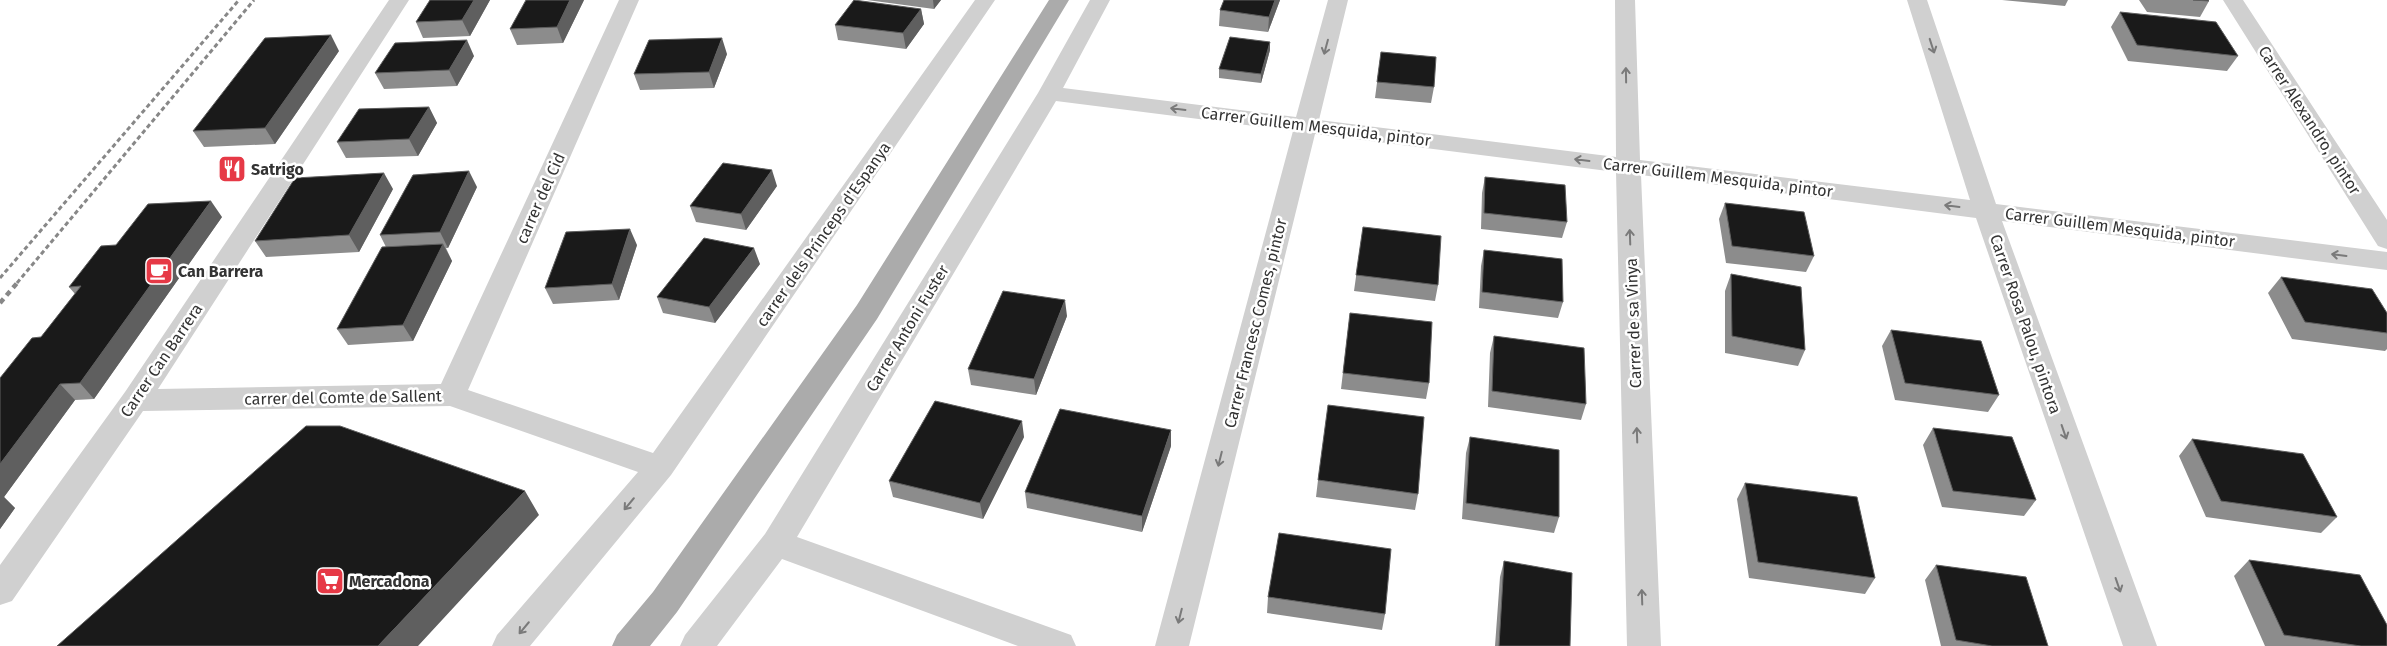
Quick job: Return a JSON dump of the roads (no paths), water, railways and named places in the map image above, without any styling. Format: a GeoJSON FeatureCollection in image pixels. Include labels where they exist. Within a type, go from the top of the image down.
{"type":"FeatureCollection","features":[{"type":"Feature","properties":{"kind":"main road"},"geometry":{"type":"LineString","coordinates":[[629,646],[665,602],[867,312],[1059,0]]}},
{"type":"Feature","properties":{"kind":"street","name":"Carrer Can Barrera"},"geometry":{"type":"LineString","coordinates":[[0,591],[134,400],[399,0]]}},
{"type":"Feature","properties":{"kind":"street","name":"carrer del Cid"},"geometry":{"type":"LineString","coordinates":[[451,396],[629,0]]}},
{"type":"Feature","properties":{"kind":"street","name":"carrer dels Prínceps d'Espanya"},"geometry":{"type":"LineString","coordinates":[[509,646],[660,467],[986,0]]}},
{"type":"Feature","properties":{"kind":"street","name":"Carrer Antoni Fuster"},"geometry":{"type":"LineString","coordinates":[[697,646],[776,543],[1049,93],[1100,0]]}},
{"type":"Feature","properties":{"kind":"street","name":"Carrer Francesc Comes, pintor"},"geometry":{"type":"LineString","coordinates":[[1172,646],[1338,0]]}},
{"type":"Feature","properties":{"kind":"street","name":"Carrer de sa Vinya"},"geometry":{"type":"LineString","coordinates":[[1625,0],[1628,165],[1644,646]]}},
{"type":"Feature","properties":{"kind":"street","name":"Carrer Rosa Palou, pintora"},"geometry":{"type":"LineString","coordinates":[[1917,0],[1986,211],[2140,646]]}},
{"type":"Feature","properties":{"kind":"street","name":"Carrer Alexandro, pintor"},"geometry":{"type":"LineString","coordinates":[[2233,0],[2387,240]]}},
{"type":"Feature","properties":{"kind":"street","name":"Carrer Guillem Mesquida, pintor"},"geometry":{"type":"LineString","coordinates":[[1049,93],[2387,261]]}},
{"type":"Feature","properties":{"kind":"street","name":"carrer del Comte de Sallent"},"geometry":{"type":"LineString","coordinates":[[134,400],[451,396],[660,467]]}},
{"type":"Feature","properties":{"kind":"street"},"geometry":{"type":"LineString","coordinates":[[776,543],[1059,646]]}},
{"type":"Feature","properties":{"kind":"railway"},"geometry":{"type":"LineString","coordinates":[[0,278],[239,0]]}},
{"type":"Feature","properties":{"kind":"railway"},"geometry":{"type":"LineString","coordinates":[[17,283],[254,0]]}},
{"type":"Feature","properties":{"kind":"railway"},"geometry":{"type":"LineString","coordinates":[[0,303],[18,282]]}},
{"type":"Feature","properties":{"kind":"place","name":"Satrigo"},"geometry":{"type":"Point","coordinates":[232,169]}},
{"type":"Feature","properties":{"kind":"place","name":"Can Barrera"},"geometry":{"type":"Point","coordinates":[159,271]}},
{"type":"Feature","properties":{"kind":"place","name":"Mercadona"},"geometry":{"type":"Point","coordinates":[330,581]}}]}
